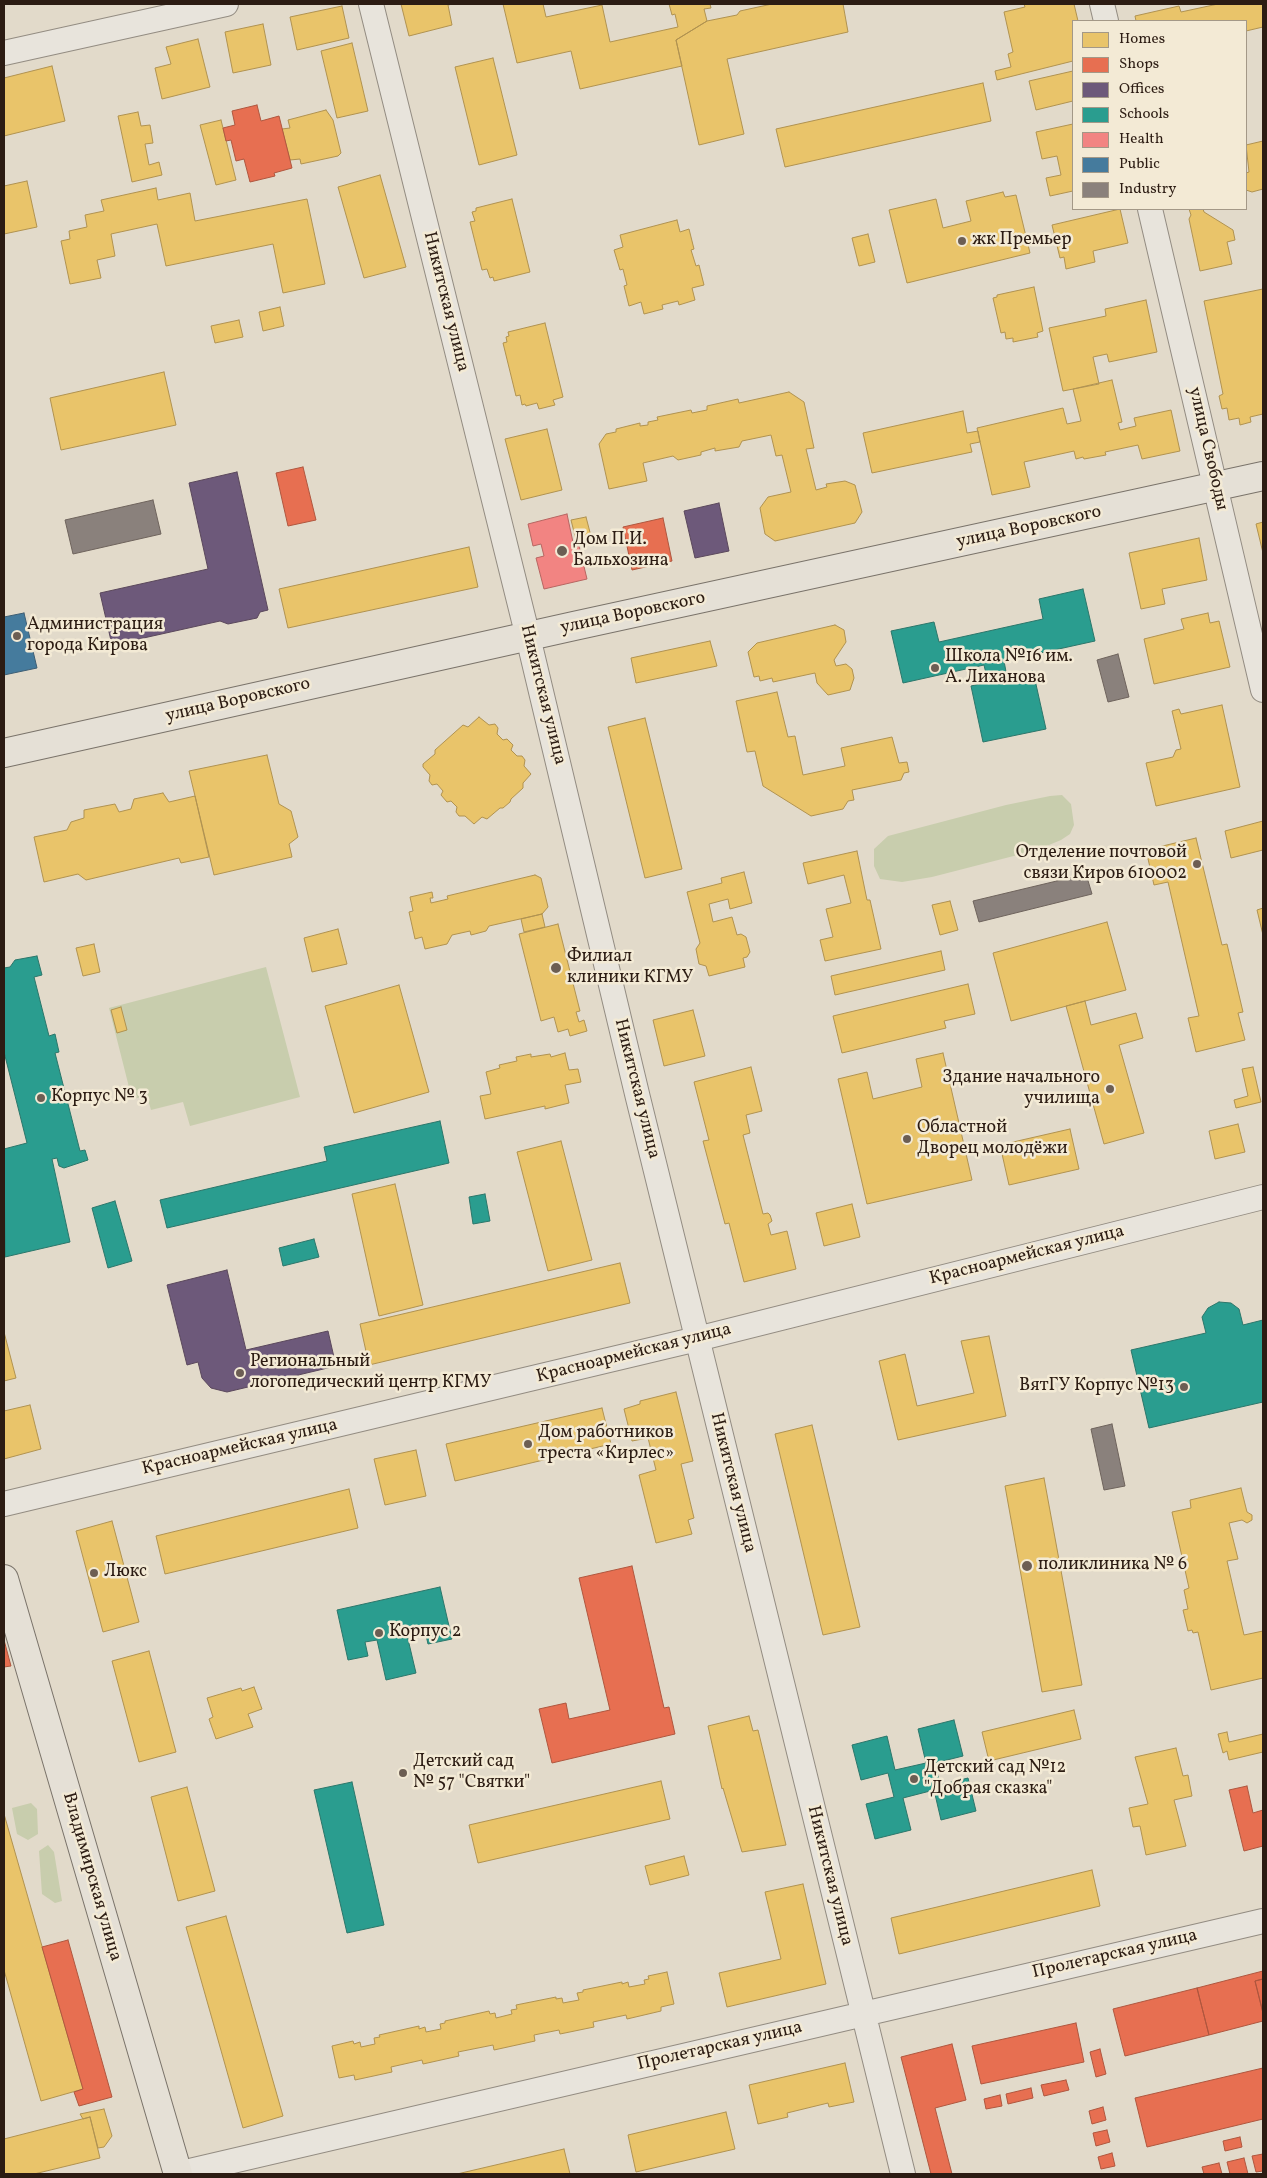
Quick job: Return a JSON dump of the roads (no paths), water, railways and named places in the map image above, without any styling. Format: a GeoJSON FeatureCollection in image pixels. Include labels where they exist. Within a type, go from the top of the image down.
{"type":"FeatureCollection","features":[{"type":"Feature","properties":{"kind":"main road","name":"улица Воровского"},"geometry":{"type":"LineString","coordinates":[[4,753],[1263,476]]}},
{"type":"Feature","properties":{"kind":"main road","name":"Владимирская улица"},"geometry":{"type":"LineString","coordinates":[[4,1579],[178,2174]]}},
{"type":"Feature","properties":{"kind":"street"},"geometry":{"type":"LineString","coordinates":[[4,52],[226,4]]}},
{"type":"Feature","properties":{"kind":"street","name":"Никитская улица"},"geometry":{"type":"LineString","coordinates":[[371,4],[528,637],[697,1339],[903,2174]]}},
{"type":"Feature","properties":{"kind":"street"},"geometry":{"type":"LineString","coordinates":[[1102,4],[1106,20]]}},
{"type":"Feature","properties":{"kind":"street","name":"улица Свободы"},"geometry":{"type":"LineString","coordinates":[[1150,210],[1263,690]]}},
{"type":"Feature","properties":{"kind":"street","name":"Красноармейская улица"},"geometry":{"type":"LineString","coordinates":[[4,1504],[697,1339],[1263,1197]]}},
{"type":"Feature","properties":{"kind":"street","name":"Пролетарская улица"},"geometry":{"type":"LineString","coordinates":[[178,2174],[1263,1921]]}},
{"type":"Feature","properties":{"kind":"place","name":"жк Премьер"},"geometry":{"type":"Point","coordinates":[962,241]}},
{"type":"Feature","properties":{"kind":"place","name":"Дом П.И. Бальхозина"},"geometry":{"type":"Point","coordinates":[562,551]}},
{"type":"Feature","properties":{"kind":"place","name":"Администрация города Кирова"},"geometry":{"type":"Point","coordinates":[17,636]}},
{"type":"Feature","properties":{"kind":"place","name":"Школа №16 им. А. Лиханова"},"geometry":{"type":"Point","coordinates":[935,668]}},
{"type":"Feature","properties":{"kind":"place","name":"Отделение почтовой связи Киров 610002"},"geometry":{"type":"Point","coordinates":[1197,864]}},
{"type":"Feature","properties":{"kind":"place","name":"Филиал клиники КГМУ"},"geometry":{"type":"Point","coordinates":[556,968]}},
{"type":"Feature","properties":{"kind":"place","name":"Здание начального училища"},"geometry":{"type":"Point","coordinates":[1110,1089]}},
{"type":"Feature","properties":{"kind":"place","name":"Корпус № 3"},"geometry":{"type":"Point","coordinates":[41,1098]}},
{"type":"Feature","properties":{"kind":"place","name":"Областной Дворец молодёжи"},"geometry":{"type":"Point","coordinates":[907,1139]}},
{"type":"Feature","properties":{"kind":"place","name":"Региональный логопедический центр КГМУ"},"geometry":{"type":"Point","coordinates":[240,1373]}},
{"type":"Feature","properties":{"kind":"place","name":"ВятГУ Корпус №13"},"geometry":{"type":"Point","coordinates":[1184,1387]}},
{"type":"Feature","properties":{"kind":"place","name":"Дом работников треста «Кирлес»"},"geometry":{"type":"Point","coordinates":[528,1444]}},
{"type":"Feature","properties":{"kind":"place","name":"поликлиника № 6"},"geometry":{"type":"Point","coordinates":[1027,1566]}},
{"type":"Feature","properties":{"kind":"place","name":"Люкс"},"geometry":{"type":"Point","coordinates":[94,1573]}},
{"type":"Feature","properties":{"kind":"place","name":"Корпус 2"},"geometry":{"type":"Point","coordinates":[379,1633]}},
{"type":"Feature","properties":{"kind":"place","name":"Детский сад № 57 \"Святки\""},"geometry":{"type":"Point","coordinates":[403,1773]}},
{"type":"Feature","properties":{"kind":"place","name":"Детский сад №12 \"Добрая сказка\""},"geometry":{"type":"Point","coordinates":[914,1779]}}]}
